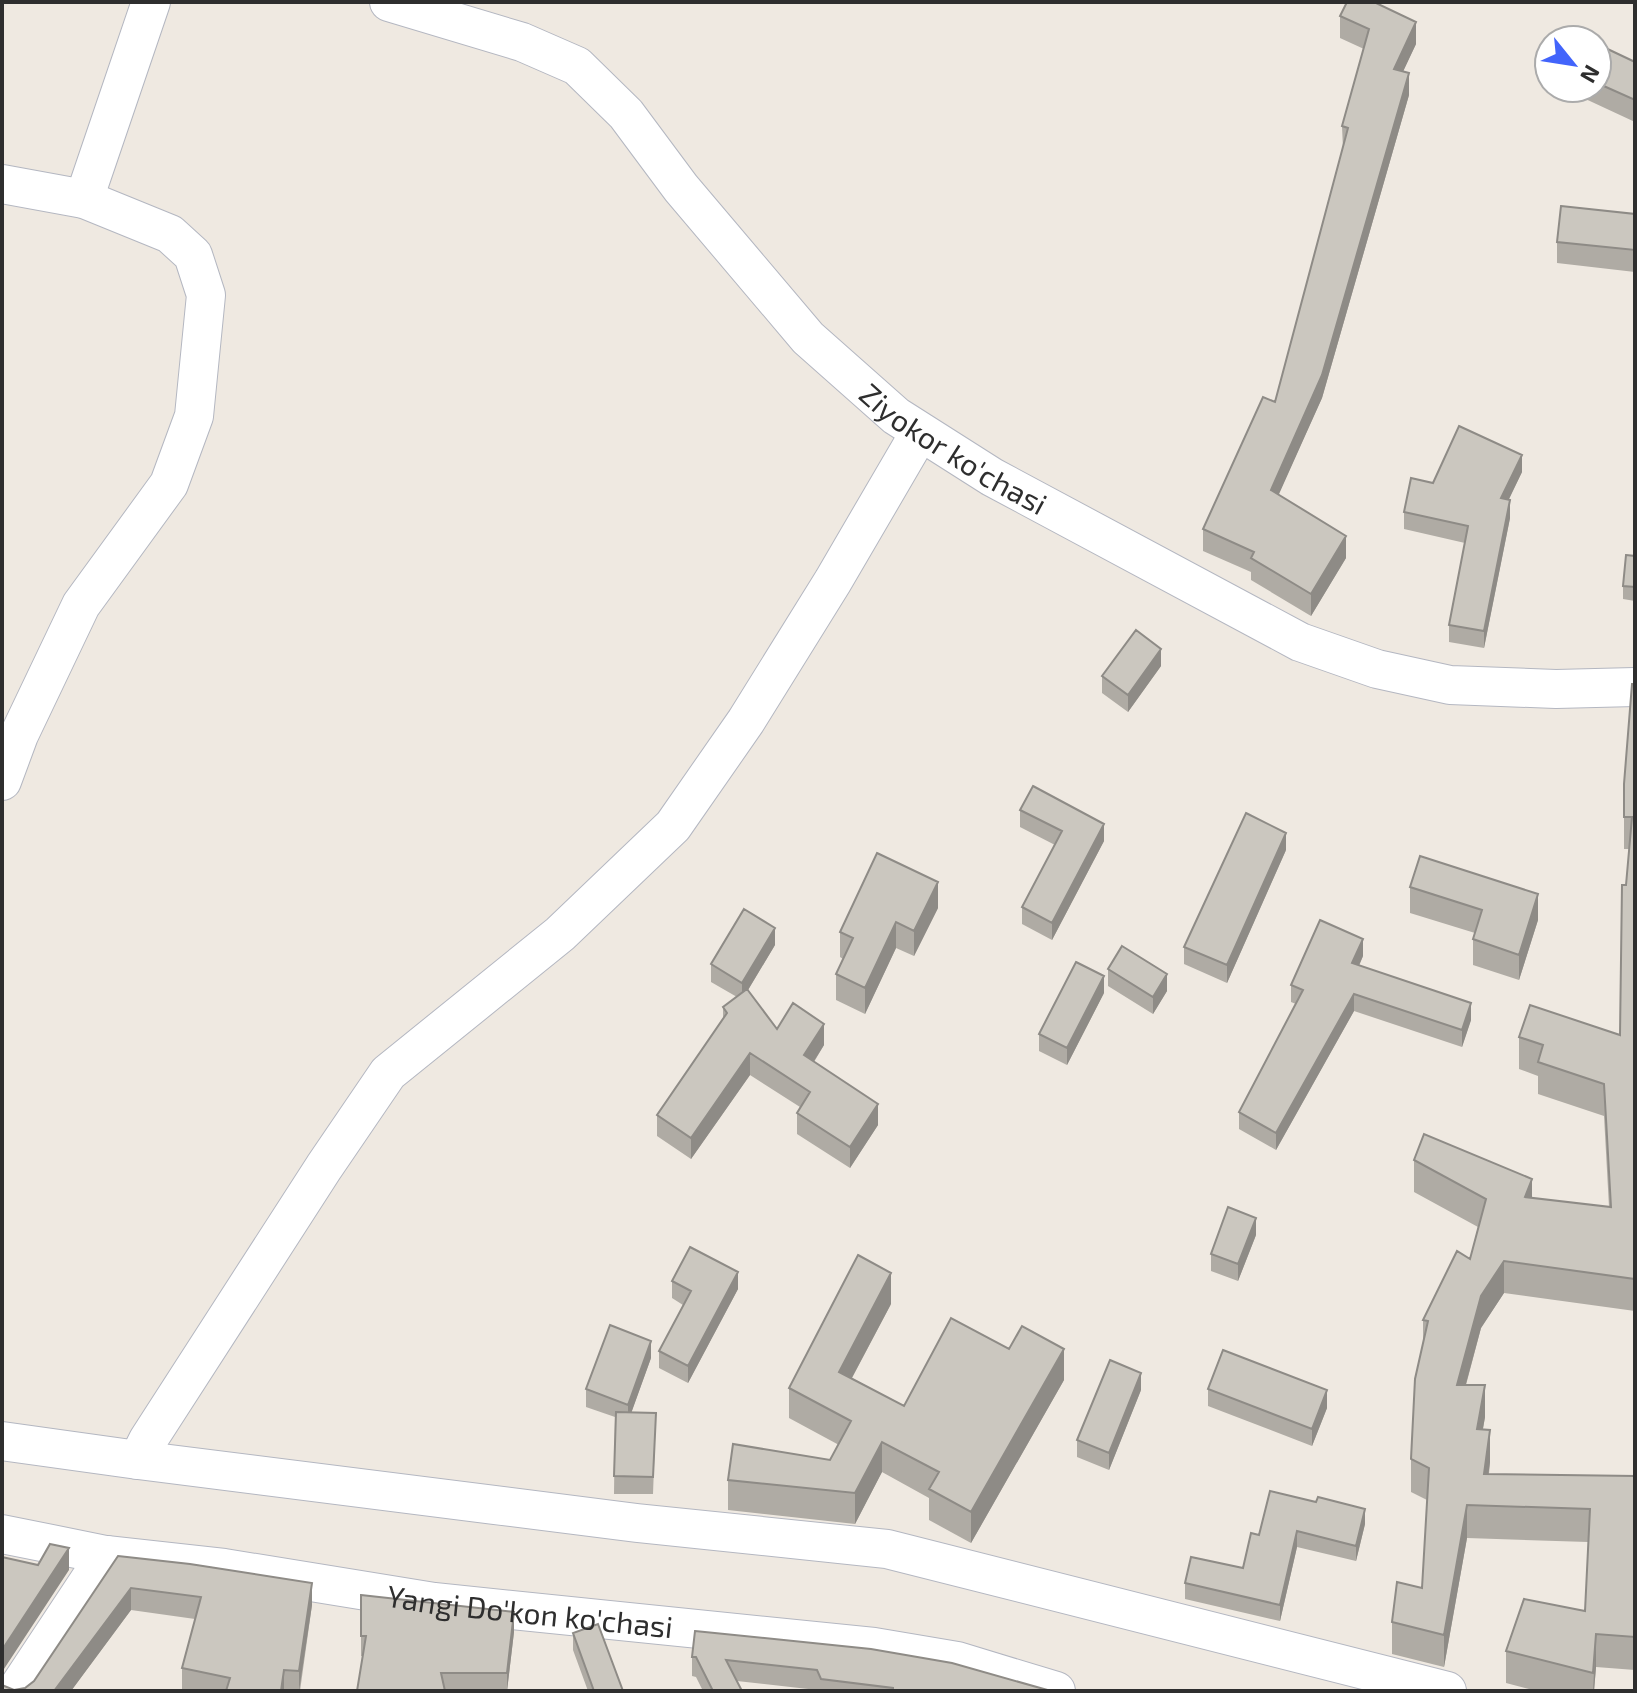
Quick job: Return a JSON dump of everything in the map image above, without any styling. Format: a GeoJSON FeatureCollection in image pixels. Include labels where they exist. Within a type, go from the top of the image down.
{"type":"FeatureCollection","features":[{"type":"Feature","properties":{"kind":"street"},"geometry":{"type":"LineString","coordinates":[[84,199],[151,2]]}},
{"type":"Feature","properties":{"kind":"street","name":"Ziyokor ko'chasi"},"geometry":{"type":"LineString","coordinates":[[389,2],[522,42],[577,66],[626,114],[681,188],[808,338],[896,416],[992,477],[1300,642],[1377,669],[1450,685],[1556,689],[1635,687]]}},
{"type":"Feature","properties":{"kind":"street"},"geometry":{"type":"LineString","coordinates":[[2,184],[84,199],[170,234],[193,255],[206,295],[194,416],[169,484],[81,605],[19,735],[2,781]]}},
{"type":"Feature","properties":{"kind":"street"},"geometry":{"type":"LineString","coordinates":[[138,1460],[290,1219],[388,1073],[560,934],[673,826],[746,721],[920,432]]}},
{"type":"Feature","properties":{"kind":"street"},"geometry":{"type":"LineString","coordinates":[[2,1441],[637,1523],[887,1549],[1447,1691]]}},
{"type":"Feature","properties":{"kind":"street","name":"Yangi Do'kon ko'chasi"},"geometry":{"type":"LineString","coordinates":[[2,1534],[106,1555],[224,1568],[434,1602],[858,1645],[951,1676],[1056,1691]]}},
{"type":"Feature","properties":{"kind":"street"},"geometry":{"type":"LineString","coordinates":[[16,1691],[106,1555]]}},
{"type":"Feature","properties":{"kind":"building"},"geometry":{"type":"Polygon","coordinates":[[[1347,2],[1374,2],[1416,22],[1394,69],[1409,73],[1322,375],[1271,490],[1346,536],[1311,594],[1251,558],[1254,552],[1203,529],[1263,397],[1275,402],[1348,128],[1342,126],[1369,29],[1340,16],[1347,2]]]}},
{"type":"Feature","properties":{"kind":"building"},"geometry":{"type":"Polygon","coordinates":[[[1613,52],[1635,62],[1635,100],[1613,90],[1613,52]]]}},
{"type":"Feature","properties":{"kind":"building"},"geometry":{"type":"Polygon","coordinates":[[[1561,206],[1635,214],[1635,250],[1557,242],[1561,206]]]}},
{"type":"Feature","properties":{"kind":"building"},"geometry":{"type":"Polygon","coordinates":[[[1459,426],[1522,455],[1501,498],[1510,500],[1484,631],[1449,625],[1468,526],[1404,512],[1411,478],[1433,483],[1459,426]]]}},
{"type":"Feature","properties":{"kind":"building"},"geometry":{"type":"Polygon","coordinates":[[[1626,555],[1635,556],[1635,587],[1623,586],[1626,555]]]}},
{"type":"Feature","properties":{"kind":"building"},"geometry":{"type":"Polygon","coordinates":[[[1136,630],[1161,649],[1128,695],[1102,676],[1136,630]]]}},
{"type":"Feature","properties":{"kind":"building"},"geometry":{"type":"Polygon","coordinates":[[[1632,684],[1635,684],[1635,1279],[1504,1261],[1481,1296],[1457,1385],[1485,1385],[1477,1429],[1490,1430],[1484,1474],[1635,1476],[1635,1637],[1596,1634],[1593,1673],[1506,1651],[1524,1599],[1585,1611],[1590,1509],[1467,1505],[1444,1635],[1392,1622],[1397,1582],[1422,1588],[1429,1468],[1411,1459],[1415,1379],[1428,1321],[1423,1320],[1457,1251],[1470,1259],[1486,1199],[1414,1160],[1424,1134],[1532,1179],[1525,1197],[1611,1207],[1604,1084],[1538,1062],[1543,1045],[1519,1037],[1530,1005],[1620,1035],[1622,885],[1626,885],[1632,817],[1624,817],[1624,784],[1632,684]]]}},
{"type":"Feature","properties":{"kind":"building"},"geometry":{"type":"Polygon","coordinates":[[[1033,786],[1104,824],[1052,923],[1022,907],[1062,831],[1020,810],[1033,786]]]}},
{"type":"Feature","properties":{"kind":"building"},"geometry":{"type":"Polygon","coordinates":[[[1246,813],[1286,833],[1227,965],[1184,947],[1246,813]]]}},
{"type":"Feature","properties":{"kind":"building"},"geometry":{"type":"Polygon","coordinates":[[[877,853],[938,882],[914,931],[896,922],[865,988],[836,974],[853,938],[840,932],[877,853]]]}},
{"type":"Feature","properties":{"kind":"building"},"geometry":{"type":"Polygon","coordinates":[[[1420,856],[1538,894],[1519,955],[1473,939],[1482,910],[1410,887],[1420,856]]]}},
{"type":"Feature","properties":{"kind":"building"},"geometry":{"type":"Polygon","coordinates":[[[744,909],[775,928],[742,983],[711,964],[744,909]]]}},
{"type":"Feature","properties":{"kind":"building"},"geometry":{"type":"Polygon","coordinates":[[[1320,920],[1363,939],[1352,963],[1471,1003],[1462,1030],[1354,994],[1276,1133],[1239,1112],[1303,990],[1291,985],[1320,920]]]}},
{"type":"Feature","properties":{"kind":"building"},"geometry":{"type":"Polygon","coordinates":[[[1122,946],[1167,974],[1153,997],[1108,969],[1122,946]]]}},
{"type":"Feature","properties":{"kind":"building"},"geometry":{"type":"Polygon","coordinates":[[[1076,962],[1104,976],[1067,1048],[1039,1034],[1076,962]]]}},
{"type":"Feature","properties":{"kind":"building"},"geometry":{"type":"Polygon","coordinates":[[[747,989],[777,1029],[793,1003],[824,1024],[804,1055],[878,1104],[850,1147],[797,1113],[810,1092],[750,1053],[691,1138],[657,1115],[727,1013],[723,1007],[747,989]]]}},
{"type":"Feature","properties":{"kind":"building"},"geometry":{"type":"Polygon","coordinates":[[[1228,1207],[1256,1218],[1238,1264],[1211,1254],[1228,1207]]]}},
{"type":"Feature","properties":{"kind":"building"},"geometry":{"type":"Polygon","coordinates":[[[690,1247],[738,1272],[688,1366],[659,1351],[691,1291],[672,1281],[690,1247]]]}},
{"type":"Feature","properties":{"kind":"building"},"geometry":{"type":"Polygon","coordinates":[[[858,1255],[891,1273],[839,1372],[904,1406],[951,1318],[1009,1349],[1022,1326],[1064,1349],[971,1512],[929,1489],[939,1472],[882,1442],[855,1493],[728,1480],[733,1444],[830,1460],[851,1421],[789,1388],[858,1255]]]}},
{"type":"Feature","properties":{"kind":"building"},"geometry":{"type":"Polygon","coordinates":[[[610,1325],[651,1341],[628,1405],[586,1389],[610,1325]]]}},
{"type":"Feature","properties":{"kind":"building"},"geometry":{"type":"Polygon","coordinates":[[[1223,1350],[1327,1390],[1312,1429],[1208,1389],[1223,1350]]]}},
{"type":"Feature","properties":{"kind":"building"},"geometry":{"type":"Polygon","coordinates":[[[1110,1360],[1141,1373],[1109,1453],[1077,1440],[1110,1360]]]}},
{"type":"Feature","properties":{"kind":"building"},"geometry":{"type":"Polygon","coordinates":[[[616,1412],[656,1413],[653,1477],[614,1476],[616,1412]]]}},
{"type":"Feature","properties":{"kind":"building"},"geometry":{"type":"Polygon","coordinates":[[[1270,1491],[1316,1502],[1318,1497],[1365,1509],[1356,1546],[1297,1531],[1280,1605],[1185,1583],[1191,1557],[1243,1568],[1251,1533],[1259,1535],[1270,1491]]]}},
{"type":"Feature","properties":{"kind":"building"},"geometry":{"type":"Polygon","coordinates":[[[50,1544],[69,1548],[2,1650],[2,1557],[38,1565],[50,1544]]]}},
{"type":"Feature","properties":{"kind":"building"},"geometry":{"type":"Polygon","coordinates":[[[118,1556],[312,1583],[299,1671],[284,1670],[281,1691],[226,1691],[230,1678],[182,1668],[201,1597],[131,1588],[54,1691],[2,1691],[2,1685],[14,1690],[25,1688],[34,1681],[118,1556]]]}},
{"type":"Feature","properties":{"kind":"building"},"geometry":{"type":"Polygon","coordinates":[[[361,1595],[514,1612],[507,1673],[441,1673],[445,1691],[357,1691],[366,1636],[361,1636],[361,1595]]]}},
{"type":"Feature","properties":{"kind":"building"},"geometry":{"type":"Polygon","coordinates":[[[598,1624],[623,1691],[594,1691],[573,1633],[598,1624]]]}},
{"type":"Feature","properties":{"kind":"building"},"geometry":{"type":"Polygon","coordinates":[[[695,1631],[871,1649],[952,1663],[1051,1691],[893,1691],[893,1688],[821,1679],[817,1670],[726,1660],[742,1691],[713,1691],[696,1657],[692,1657],[695,1631]]]}}]}
